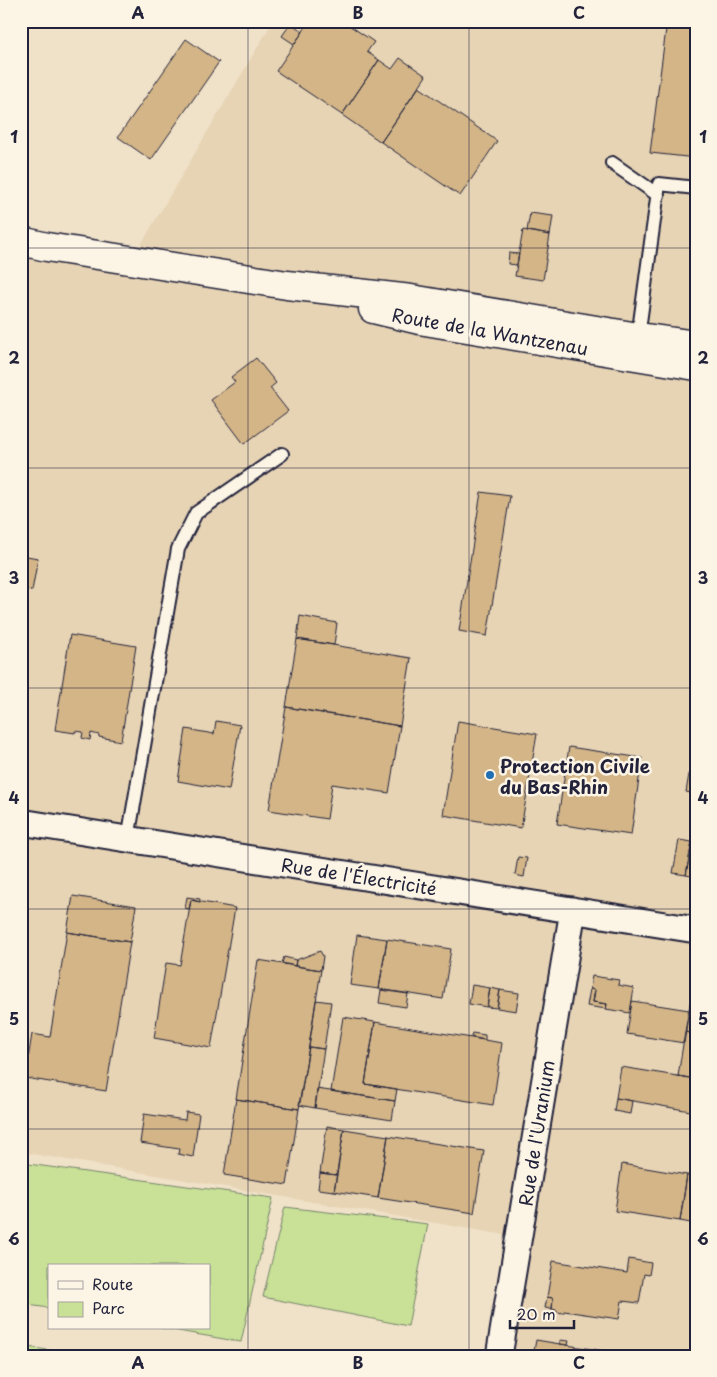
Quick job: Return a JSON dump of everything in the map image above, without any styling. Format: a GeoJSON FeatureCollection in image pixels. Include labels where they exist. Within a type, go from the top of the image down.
{"type":"FeatureCollection","features":[{"type":"Feature","properties":{"kind":"main road","name":"Route de la Wantzenau"},"geometry":{"type":"LineString","coordinates":[[21,241],[34,246],[288,284],[411,299],[696,345]]}},
{"type":"Feature","properties":{"kind":"main road","name":"Route de la Wantzenau"},"geometry":{"type":"LineString","coordinates":[[288,284],[352,304],[419,320],[696,366]]}},
{"type":"Feature","properties":{"kind":"street","name":"Rue de l'Électricité"},"geometry":{"type":"LineString","coordinates":[[21,822],[696,930]]}},
{"type":"Feature","properties":{"kind":"street","name":"Rue de l'Uranium"},"geometry":{"type":"LineString","coordinates":[[499,1356],[573,910]]}},
{"type":"Feature","properties":{"kind":"lane"},"geometry":{"type":"LineString","coordinates":[[612,163],[658,195]]}},
{"type":"Feature","properties":{"kind":"lane"},"geometry":{"type":"LineString","coordinates":[[638,337],[659,184],[696,188]]}},
{"type":"Feature","properties":{"kind":"lane"},"geometry":{"type":"LineString","coordinates":[[128,839],[178,549],[196,513],[282,454]]}},
{"type":"Feature","properties":{"kind":"shaded area"},"geometry":{"type":"Polygon","coordinates":[[[273,21],[696,21],[696,1356],[489,1356],[511,1236],[21,1152],[21,257],[127,268],[273,21]]]}},
{"type":"Feature","properties":{"kind":"green space"},"geometry":{"type":"Polygon","coordinates":[[[21,1163],[273,1198],[241,1342],[172,1330],[210,1330],[210,1264],[48,1264],[48,1308],[21,1304],[21,1163]]]}},
{"type":"Feature","properties":{"kind":"green space"},"geometry":{"type":"Polygon","coordinates":[[[285,1207],[428,1224],[408,1326],[263,1297],[285,1207]]]}},
{"type":"Feature","properties":{"kind":"green space"},"geometry":{"type":"Polygon","coordinates":[[[21,1346],[61,1352],[60,1356],[21,1356],[21,1346]]]}},
{"type":"Feature","properties":{"kind":"building"},"geometry":{"type":"Polygon","coordinates":[[[310,21],[343,21],[374,42],[367,52],[379,60],[342,115],[276,71],[310,21]]]}},
{"type":"Feature","properties":{"kind":"building"},"geometry":{"type":"Polygon","coordinates":[[[667,21],[696,21],[696,158],[650,153],[667,21]]]}},
{"type":"Feature","properties":{"kind":"building"},"geometry":{"type":"Polygon","coordinates":[[[291,23],[303,32],[294,44],[282,36],[291,23]]]}},
{"type":"Feature","properties":{"kind":"building"},"geometry":{"type":"Polygon","coordinates":[[[186,39],[219,62],[151,160],[118,137],[186,39]]]}},
{"type":"Feature","properties":{"kind":"building"},"geometry":{"type":"Polygon","coordinates":[[[400,58],[426,76],[381,142],[342,115],[379,60],[392,69],[400,58]]]}},
{"type":"Feature","properties":{"kind":"building"},"geometry":{"type":"Polygon","coordinates":[[[419,87],[497,141],[460,196],[381,142],[419,87]]]}},
{"type":"Feature","properties":{"kind":"building"},"geometry":{"type":"Polygon","coordinates":[[[530,213],[553,216],[550,235],[527,231],[530,213]]]}},
{"type":"Feature","properties":{"kind":"building"},"geometry":{"type":"Polygon","coordinates":[[[523,230],[550,235],[543,280],[515,276],[523,230]]]}},
{"type":"Feature","properties":{"kind":"building"},"geometry":{"type":"Polygon","coordinates":[[[509,253],[519,254],[517,265],[508,264],[509,253]]]}},
{"type":"Feature","properties":{"kind":"building"},"geometry":{"type":"Polygon","coordinates":[[[256,358],[276,383],[270,388],[288,411],[244,444],[211,400],[235,382],[231,377],[256,358]]]}},
{"type":"Feature","properties":{"kind":"building"},"geometry":{"type":"Polygon","coordinates":[[[481,492],[510,496],[487,636],[459,631],[481,492]]]}},
{"type":"Feature","properties":{"kind":"building"},"geometry":{"type":"Polygon","coordinates":[[[21,555],[38,558],[32,591],[21,589],[21,555]]]}},
{"type":"Feature","properties":{"kind":"building"},"geometry":{"type":"Polygon","coordinates":[[[300,616],[337,623],[334,645],[297,639],[300,616]]]}},
{"type":"Feature","properties":{"kind":"building"},"geometry":{"type":"Polygon","coordinates":[[[70,635],[136,646],[121,741],[99,737],[99,735],[91,733],[90,740],[82,738],[83,732],[75,731],[75,733],[55,730],[70,635]]]}},
{"type":"Feature","properties":{"kind":"building"},"geometry":{"type":"Polygon","coordinates":[[[297,639],[411,658],[400,726],[286,707],[297,639]]]}},
{"type":"Feature","properties":{"kind":"building"},"geometry":{"type":"Polygon","coordinates":[[[286,707],[400,726],[389,793],[332,784],[327,819],[269,810],[286,707]]]}},
{"type":"Feature","properties":{"kind":"building"},"geometry":{"type":"Polygon","coordinates":[[[216,721],[240,725],[229,790],[178,781],[186,729],[214,734],[216,721]]]}},
{"type":"Feature","properties":{"kind":"building","name":"Protection Civile du Bas-Rhin"},"geometry":{"type":"Polygon","coordinates":[[[458,721],[537,734],[521,828],[443,815],[458,721]]]}},
{"type":"Feature","properties":{"kind":"building"},"geometry":{"type":"Polygon","coordinates":[[[694,745],[696,745],[696,794],[686,792],[694,745]]]}},
{"type":"Feature","properties":{"kind":"building"},"geometry":{"type":"Polygon","coordinates":[[[569,747],[642,758],[631,835],[557,824],[569,747]]]}},
{"type":"Feature","properties":{"kind":"building"},"geometry":{"type":"Polygon","coordinates":[[[679,840],[692,842],[686,875],[673,873],[679,840]]]}},
{"type":"Feature","properties":{"kind":"building"},"geometry":{"type":"Polygon","coordinates":[[[692,842],[696,843],[696,877],[686,875],[692,842]]]}},
{"type":"Feature","properties":{"kind":"building"},"geometry":{"type":"Polygon","coordinates":[[[518,857],[527,858],[524,877],[515,875],[518,857]]]}},
{"type":"Feature","properties":{"kind":"building"},"geometry":{"type":"Polygon","coordinates":[[[73,896],[136,906],[130,942],[67,932],[73,896]]]}},
{"type":"Feature","properties":{"kind":"building"},"geometry":{"type":"Polygon","coordinates":[[[187,897],[200,899],[200,902],[191,900],[189,909],[185,908],[187,897]]]}},
{"type":"Feature","properties":{"kind":"building"},"geometry":{"type":"Polygon","coordinates":[[[191,900],[235,908],[211,1048],[154,1038],[166,963],[180,965],[191,900]]]}},
{"type":"Feature","properties":{"kind":"building"},"geometry":{"type":"Polygon","coordinates":[[[67,932],[130,942],[106,1091],[25,1078],[32,1034],[50,1037],[67,932]]]}},
{"type":"Feature","properties":{"kind":"building"},"geometry":{"type":"Polygon","coordinates":[[[357,935],[387,939],[379,989],[350,985],[357,935]]]}},
{"type":"Feature","properties":{"kind":"building"},"geometry":{"type":"Polygon","coordinates":[[[387,939],[451,949],[443,999],[379,989],[387,939]]]}},
{"type":"Feature","properties":{"kind":"building"},"geometry":{"type":"Polygon","coordinates":[[[320,951],[323,956],[321,970],[295,966],[296,960],[320,951]]]}},
{"type":"Feature","properties":{"kind":"building"},"geometry":{"type":"Polygon","coordinates":[[[284,957],[296,960],[295,966],[282,963],[284,957]]]}},
{"type":"Feature","properties":{"kind":"building"},"geometry":{"type":"Polygon","coordinates":[[[258,960],[321,970],[299,1109],[236,1099],[258,960]]]}},
{"type":"Feature","properties":{"kind":"building"},"geometry":{"type":"Polygon","coordinates":[[[696,970],[696,1034],[685,1032],[696,970]]]}},
{"type":"Feature","properties":{"kind":"building"},"geometry":{"type":"Polygon","coordinates":[[[592,976],[619,980],[618,985],[634,988],[630,1013],[606,1009],[607,1004],[593,1002],[595,990],[590,989],[592,976]]]}},
{"type":"Feature","properties":{"kind":"building"},"geometry":{"type":"Polygon","coordinates":[[[472,985],[490,988],[487,1007],[469,1004],[472,985]]]}},
{"type":"Feature","properties":{"kind":"building"},"geometry":{"type":"Polygon","coordinates":[[[490,988],[500,990],[497,1008],[487,1007],[490,988]]]}},
{"type":"Feature","properties":{"kind":"building"},"geometry":{"type":"Polygon","coordinates":[[[590,989],[595,990],[593,1002],[607,1004],[606,1009],[587,1006],[590,989]]]}},
{"type":"Feature","properties":{"kind":"building"},"geometry":{"type":"Polygon","coordinates":[[[381,990],[408,994],[406,1007],[379,1003],[381,990]]]}},
{"type":"Feature","properties":{"kind":"building"},"geometry":{"type":"Polygon","coordinates":[[[500,990],[519,993],[516,1011],[497,1008],[500,990]]]}},
{"type":"Feature","properties":{"kind":"building"},"geometry":{"type":"Polygon","coordinates":[[[316,1000],[331,1002],[324,1049],[309,1047],[316,1000]]]}},
{"type":"Feature","properties":{"kind":"building"},"geometry":{"type":"Polygon","coordinates":[[[632,1001],[689,1010],[684,1043],[627,1034],[632,1001]]]}},
{"type":"Feature","properties":{"kind":"building"},"geometry":{"type":"Polygon","coordinates":[[[343,1017],[375,1022],[365,1084],[397,1089],[395,1101],[331,1091],[343,1017]]]}},
{"type":"Feature","properties":{"kind":"building"},"geometry":{"type":"Polygon","coordinates":[[[375,1022],[502,1043],[493,1105],[365,1084],[375,1022]]]}},
{"type":"Feature","properties":{"kind":"building"},"geometry":{"type":"Polygon","coordinates":[[[685,1032],[696,1034],[696,1079],[678,1076],[685,1032]]]}},
{"type":"Feature","properties":{"kind":"building"},"geometry":{"type":"Polygon","coordinates":[[[472,1033],[485,1035],[485,1040],[471,1037],[472,1033]]]}},
{"type":"Feature","properties":{"kind":"building"},"geometry":{"type":"Polygon","coordinates":[[[309,1047],[324,1049],[315,1108],[299,1105],[309,1047]]]}},
{"type":"Feature","properties":{"kind":"building"},"geometry":{"type":"Polygon","coordinates":[[[621,1067],[696,1079],[696,1112],[616,1098],[621,1067]]]}},
{"type":"Feature","properties":{"kind":"building"},"geometry":{"type":"Polygon","coordinates":[[[317,1089],[395,1101],[392,1120],[315,1108],[317,1089]]]}},
{"type":"Feature","properties":{"kind":"building"},"geometry":{"type":"Polygon","coordinates":[[[616,1098],[632,1101],[630,1114],[614,1111],[616,1098]]]}},
{"type":"Feature","properties":{"kind":"building"},"geometry":{"type":"Polygon","coordinates":[[[236,1099],[299,1109],[287,1185],[224,1175],[236,1099]]]}},
{"type":"Feature","properties":{"kind":"building"},"geometry":{"type":"Polygon","coordinates":[[[186,1112],[199,1114],[193,1157],[178,1154],[179,1149],[140,1143],[144,1114],[185,1120],[186,1112]]]}},
{"type":"Feature","properties":{"kind":"building"},"geometry":{"type":"Polygon","coordinates":[[[327,1126],[344,1129],[337,1175],[320,1173],[327,1126]]]}},
{"type":"Feature","properties":{"kind":"building"},"geometry":{"type":"Polygon","coordinates":[[[344,1129],[388,1136],[378,1198],[334,1191],[344,1129]]]}},
{"type":"Feature","properties":{"kind":"building"},"geometry":{"type":"Polygon","coordinates":[[[388,1136],[484,1151],[474,1213],[378,1198],[388,1136]]]}},
{"type":"Feature","properties":{"kind":"building"},"geometry":{"type":"Polygon","coordinates":[[[622,1164],[687,1175],[680,1221],[615,1211],[622,1164]]]}},
{"type":"Feature","properties":{"kind":"building"},"geometry":{"type":"Polygon","coordinates":[[[320,1173],[337,1175],[334,1191],[318,1189],[320,1173]]]}},
{"type":"Feature","properties":{"kind":"building"},"geometry":{"type":"Polygon","coordinates":[[[687,1175],[696,1176],[696,1224],[680,1221],[687,1175]]]}},
{"type":"Feature","properties":{"kind":"building"},"geometry":{"type":"Polygon","coordinates":[[[629,1259],[651,1263],[649,1275],[644,1274],[639,1303],[622,1301],[619,1319],[564,1311],[563,1313],[552,1309],[553,1298],[547,1297],[553,1261],[627,1273],[629,1259]]]}},
{"type":"Feature","properties":{"kind":"building"},"geometry":{"type":"Polygon","coordinates":[[[547,1297],[553,1298],[552,1309],[545,1308],[547,1297]]]}},
{"type":"Feature","properties":{"kind":"building"},"geometry":{"type":"Polygon","coordinates":[[[536,1340],[560,1344],[631,1355],[533,1356],[536,1340]]]}},
{"type":"Feature","properties":{"kind":"building"},"geometry":{"type":"Polygon","coordinates":[[[560,1340],[569,1341],[568,1345],[560,1344],[560,1340]]]}},
{"type":"Feature","properties":{"kind":"place","name":"Protection Civile du Bas-Rhin"},"geometry":{"type":"Point","coordinates":[490,775]}}]}
